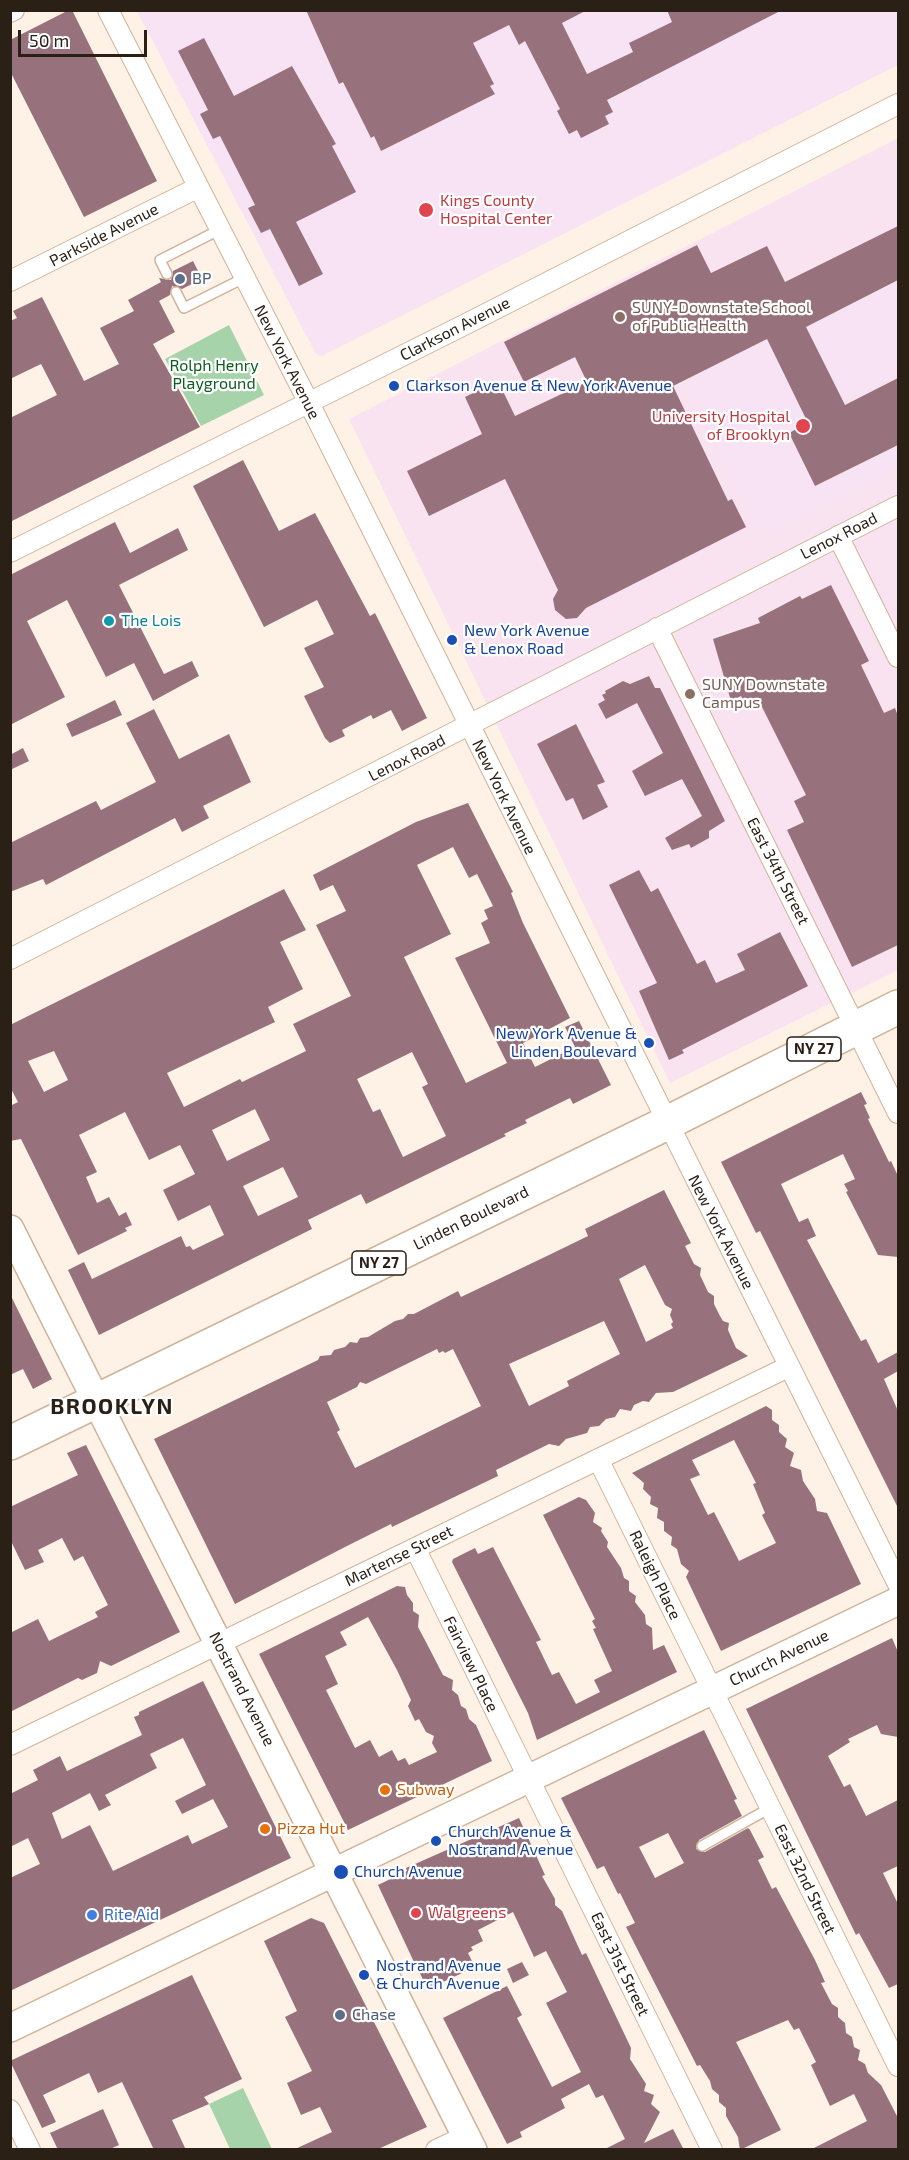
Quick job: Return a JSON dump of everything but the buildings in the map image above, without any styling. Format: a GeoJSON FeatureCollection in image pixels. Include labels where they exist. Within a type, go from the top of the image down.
{"type":"FeatureCollection","features":[{"type":"Feature","properties":{"kind":"highway","name":"Linden Boulevard"},"geometry":{"type":"LineString","coordinates":[[10,1443],[667,1123],[898,1007]]}},
{"type":"Feature","properties":{"kind":"main road","name":"Nostrand Avenue"},"geometry":{"type":"LineString","coordinates":[[10,1229],[470,2143]]}},
{"type":"Feature","properties":{"kind":"main road","name":"Church Avenue"},"geometry":{"type":"LineString","coordinates":[[10,2028],[898,1601]]}},
{"type":"Feature","properties":{"kind":"street","name":"New York Avenue"},"geometry":{"type":"LineString","coordinates":[[108,10],[197,188],[309,403],[898,1584]]}},
{"type":"Feature","properties":{"kind":"street","name":"Clarkson Avenue"},"geometry":{"type":"LineString","coordinates":[[10,552],[898,104]]}},
{"type":"Feature","properties":{"kind":"street","name":"Parkside Avenue"},"geometry":{"type":"LineString","coordinates":[[10,281],[197,188]]}},
{"type":"Feature","properties":{"kind":"street","name":"Lenox Road"},"geometry":{"type":"LineString","coordinates":[[10,959],[898,506]]}},
{"type":"Feature","properties":{"kind":"street"},"geometry":{"type":"LineString","coordinates":[[838,536],[898,657]]}},
{"type":"Feature","properties":{"kind":"street","name":"East 34th Street"},"geometry":{"type":"LineString","coordinates":[[657,628],[898,1113]]}},
{"type":"Feature","properties":{"kind":"street","name":"Martense Street"},"geometry":{"type":"LineString","coordinates":[[10,1745],[788,1367]]}},
{"type":"Feature","properties":{"kind":"street","name":"Raleigh Place"},"geometry":{"type":"LineString","coordinates":[[598,1459],[712,1691]]}},
{"type":"Feature","properties":{"kind":"street","name":"Fairview Place"},"geometry":{"type":"LineString","coordinates":[[415,1548],[527,1779]]}},
{"type":"Feature","properties":{"kind":"street","name":"East 32nd Street"},"geometry":{"type":"LineString","coordinates":[[712,1691],[898,2066]]}},
{"type":"Feature","properties":{"kind":"street","name":"East 31st Street"},"geometry":{"type":"LineString","coordinates":[[527,1779],[712,2150]]}},
{"type":"Feature","properties":{"kind":"street"},"geometry":{"type":"LineString","coordinates":[[10,2110],[30,2150]]}},
{"type":"Feature","properties":{"kind":"street"},"geometry":{"type":"LineString","coordinates":[[436,2150],[470,2143]]}},
{"type":"Feature","properties":{"kind":"lane"},"geometry":{"type":"LineString","coordinates":[[167,274],[160,260],[219,230]]}},
{"type":"Feature","properties":{"kind":"lane"},"geometry":{"type":"LineString","coordinates":[[176,292],[184,308],[244,278]]}},
{"type":"Feature","properties":{"kind":"lane"},"geometry":{"type":"LineString","coordinates":[[702,1846],[770,1809]]}},
{"type":"Feature","properties":{"kind":"shaded area","name":"Kings County Hospital Center"},"geometry":{"type":"Polygon","coordinates":[[[137,11],[898,11],[898,65],[322,356],[316,354],[137,11]]]}},
{"type":"Feature","properties":{"kind":"shaded area","name":"SUNY Downstate Campus"},"geometry":{"type":"Polygon","coordinates":[[[898,138],[898,970],[670,1083],[349,419],[898,138]]]}},
{"type":"Feature","properties":{"kind":"shaded area","name":"University Hospital of Brooklyn"},"geometry":{"type":"Polygon","coordinates":[[[898,283],[898,469],[763,538],[685,382],[804,322],[807,328],[898,283]]]}},
{"type":"Feature","properties":{"kind":"green space","name":"Rolph Henry Playground"},"geometry":{"type":"Polygon","coordinates":[[[229,325],[264,395],[201,426],[165,359],[229,325]]]}},
{"type":"Feature","properties":{"kind":"green space"},"geometry":{"type":"Polygon","coordinates":[[[243,2088],[272,2149],[230,2149],[209,2104],[243,2088]]]}},
{"type":"Feature","properties":{"kind":"place","name":"Kings County Hospital Center"},"geometry":{"type":"Point","coordinates":[426,210]}},
{"type":"Feature","properties":{"kind":"place","name":"BP"},"geometry":{"type":"Point","coordinates":[180,279]}},
{"type":"Feature","properties":{"kind":"place","name":"SUNY-Downstate School of Public Health"},"geometry":{"type":"Point","coordinates":[620,317]}},
{"type":"Feature","properties":{"kind":"place","name":"Clarkson Avenue & New York Avenue"},"geometry":{"type":"Point","coordinates":[394,386]}},
{"type":"Feature","properties":{"kind":"place","name":"University Hospital of Brooklyn"},"geometry":{"type":"Point","coordinates":[803,426]}},
{"type":"Feature","properties":{"kind":"place","name":"The Lois"},"geometry":{"type":"Point","coordinates":[109,621]}},
{"type":"Feature","properties":{"kind":"place","name":"New York Avenue & Lenox Road"},"geometry":{"type":"Point","coordinates":[452,640]}},
{"type":"Feature","properties":{"kind":"place","name":"SUNY Downstate Campus"},"geometry":{"type":"Point","coordinates":[690,694]}},
{"type":"Feature","properties":{"kind":"place","name":"New York Avenue & Linden Boulevard"},"geometry":{"type":"Point","coordinates":[649,1043]}},
{"type":"Feature","properties":{"kind":"place","name":"Subway"},"geometry":{"type":"Point","coordinates":[385,1790]}},
{"type":"Feature","properties":{"kind":"place","name":"Pizza Hut"},"geometry":{"type":"Point","coordinates":[265,1829]}},
{"type":"Feature","properties":{"kind":"place","name":"Church Avenue & Nostrand Avenue"},"geometry":{"type":"Point","coordinates":[436,1841]}},
{"type":"Feature","properties":{"kind":"place","name":"Church Avenue"},"geometry":{"type":"Point","coordinates":[341,1872]}},
{"type":"Feature","properties":{"kind":"place","name":"Walgreens"},"geometry":{"type":"Point","coordinates":[416,1913]}},
{"type":"Feature","properties":{"kind":"place","name":"Rite Aid"},"geometry":{"type":"Point","coordinates":[92,1915]}},
{"type":"Feature","properties":{"kind":"place","name":"Nostrand Avenue & Church Avenue"},"geometry":{"type":"Point","coordinates":[364,1975]}},
{"type":"Feature","properties":{"kind":"place","name":"Chase"},"geometry":{"type":"Point","coordinates":[340,2015]}},
{"type":"Feature","properties":{"kind":"district","name":"BROOKLYN"},"geometry":{"type":"Point","coordinates":[112,1407]}}]}
